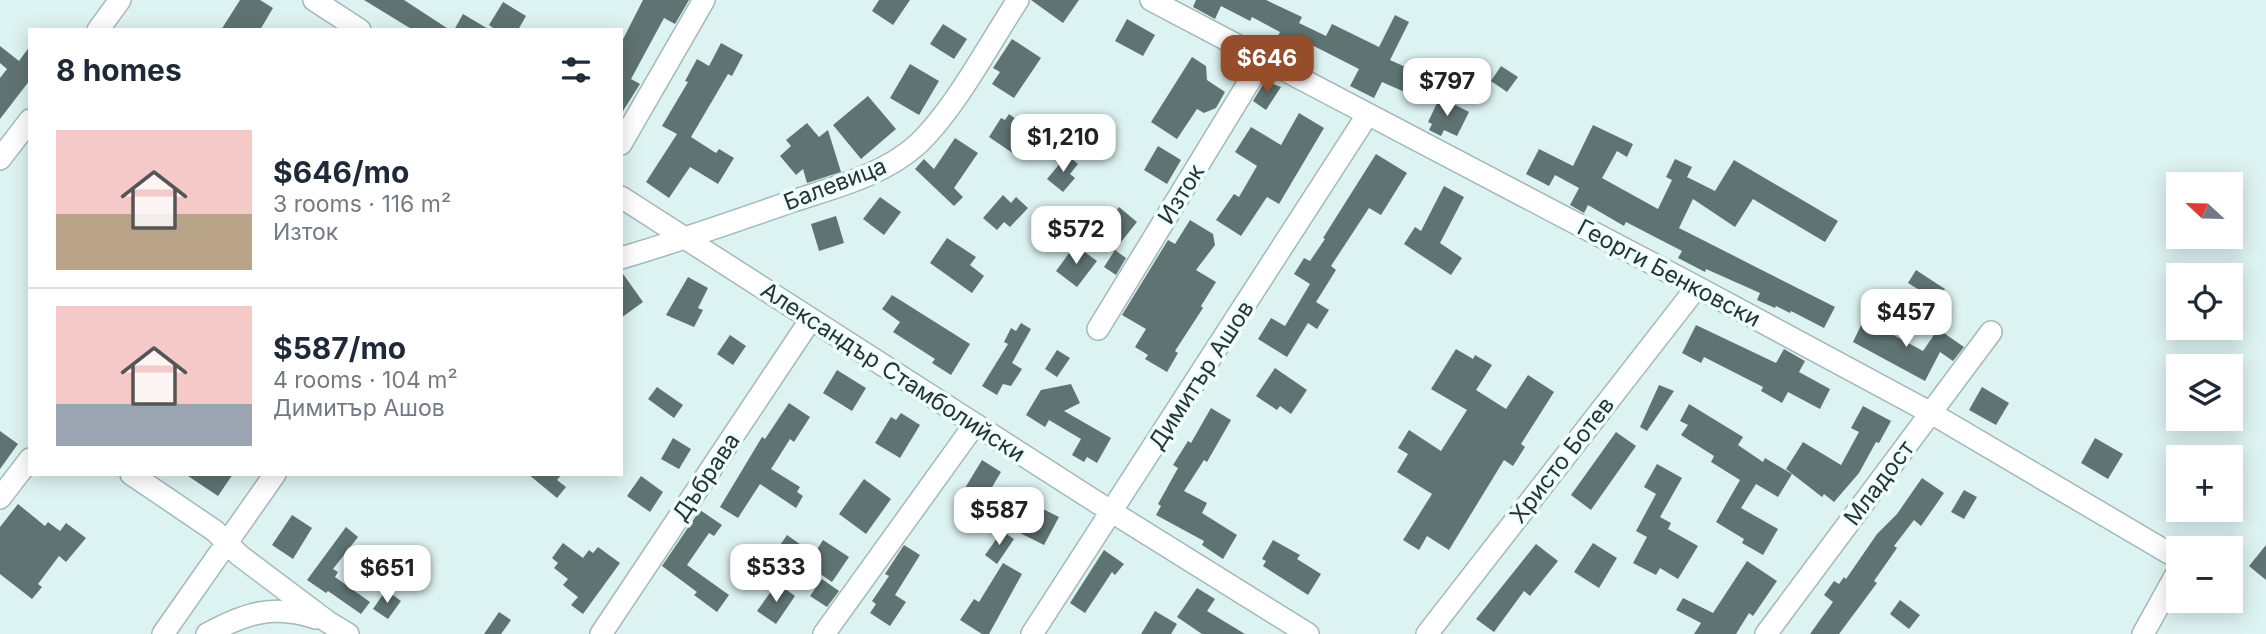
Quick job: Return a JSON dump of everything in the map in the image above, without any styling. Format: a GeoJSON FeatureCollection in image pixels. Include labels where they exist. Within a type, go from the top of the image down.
{"type":"FeatureCollection","features":[{"type":"Feature","properties":{"kind":"street"},"geometry":{"type":"LineString","coordinates":[[99,28],[120,0]]}},
{"type":"Feature","properties":{"kind":"street"},"geometry":{"type":"LineString","coordinates":[[314,0],[355,28]]}},
{"type":"Feature","properties":{"kind":"street"},"geometry":{"type":"LineString","coordinates":[[623,141],[704,0]]}},
{"type":"Feature","properties":{"kind":"street","name":"Балевица"},"geometry":{"type":"LineString","coordinates":[[623,257],[687,239],[861,177],[896,160],[916,145],[936,124],[1018,0]]}},
{"type":"Feature","properties":{"kind":"street","name":"Георги Бенковски"},"geometry":{"type":"LineString","coordinates":[[1151,0],[1931,413],[2166,551]]}},
{"type":"Feature","properties":{"kind":"street","name":"Изток"},"geometry":{"type":"LineString","coordinates":[[1098,329],[1263,59]]}},
{"type":"Feature","properties":{"kind":"street","name":"Димитър Ашов"},"geometry":{"type":"LineString","coordinates":[[1032,634],[1368,114]]}},
{"type":"Feature","properties":{"kind":"street"},"geometry":{"type":"LineString","coordinates":[[0,159],[28,123]]}},
{"type":"Feature","properties":{"kind":"street","name":"Александър Стамболийски"},"geometry":{"type":"LineString","coordinates":[[623,198],[1112,512],[1308,634]]}},
{"type":"Feature","properties":{"kind":"street","name":"Христо Ботев"},"geometry":{"type":"LineString","coordinates":[[1427,634],[1697,287]]}},
{"type":"Feature","properties":{"kind":"street","name":"Дъбрава"},"geometry":{"type":"LineString","coordinates":[[601,634],[811,320]]}},
{"type":"Feature","properties":{"kind":"street","name":"Младост"},"geometry":{"type":"LineString","coordinates":[[1766,634],[1991,332]]}},
{"type":"Feature","properties":{"kind":"street"},"geometry":{"type":"LineString","coordinates":[[824,634],[975,424]]}},
{"type":"Feature","properties":{"kind":"street"},"geometry":{"type":"LineString","coordinates":[[0,498],[28,462]]}},
{"type":"Feature","properties":{"kind":"street"},"geometry":{"type":"LineString","coordinates":[[134,476],[215,531],[239,555],[348,634]]}},
{"type":"Feature","properties":{"kind":"street"},"geometry":{"type":"LineString","coordinates":[[163,634],[274,476]]}},
{"type":"Feature","properties":{"kind":"street"},"geometry":{"type":"LineString","coordinates":[[2143,634],[2166,592]]}},
{"type":"Feature","properties":{"kind":"street"},"geometry":{"type":"LineString","coordinates":[[207,634],[242,617],[264,611],[302,613],[328,622]]}},
{"type":"Feature","properties":{"kind":"building"},"geometry":{"type":"Polygon","coordinates":[[[240,0],[260,0],[273,8],[261,28],[222,28],[240,0]]]}},
{"type":"Feature","properties":{"kind":"building"},"geometry":{"type":"Polygon","coordinates":[[[364,0],[404,0],[447,28],[410,28],[364,0]]]}},
{"type":"Feature","properties":{"kind":"building"},"geometry":{"type":"Polygon","coordinates":[[[643,0],[689,0],[675,24],[664,18],[631,79],[640,84],[623,111],[623,39],[643,0]]]}},
{"type":"Feature","properties":{"kind":"building"},"geometry":{"type":"Polygon","coordinates":[[[879,0],[910,0],[893,25],[872,11],[879,0]]]}},
{"type":"Feature","properties":{"kind":"building"},"geometry":{"type":"Polygon","coordinates":[[[1031,0],[1079,0],[1063,23],[1031,0]]]}},
{"type":"Feature","properties":{"kind":"building"},"geometry":{"type":"Polygon","coordinates":[[[1196,0],[1266,0],[1302,17],[1299,23],[1326,36],[1332,24],[1379,47],[1395,15],[1409,22],[1390,60],[1432,79],[1423,100],[1382,82],[1374,98],[1350,86],[1359,69],[1304,41],[1297,56],[1274,45],[1280,32],[1252,17],[1250,21],[1221,6],[1215,19],[1193,7],[1196,0]]]}},
{"type":"Feature","properties":{"kind":"building"},"geometry":{"type":"Polygon","coordinates":[[[503,2],[526,16],[519,28],[493,28],[489,25],[503,2]]]}},
{"type":"Feature","properties":{"kind":"building"},"geometry":{"type":"Polygon","coordinates":[[[463,14],[487,28],[455,28],[463,14]]]}},
{"type":"Feature","properties":{"kind":"building"},"geometry":{"type":"Polygon","coordinates":[[[1127,19],[1155,35],[1143,56],[1115,41],[1127,19]]]}},
{"type":"Feature","properties":{"kind":"building"},"geometry":{"type":"Polygon","coordinates":[[[943,24],[967,39],[954,59],[930,44],[943,24]]]}},
{"type":"Feature","properties":{"kind":"building"},"geometry":{"type":"Polygon","coordinates":[[[1012,39],[1041,58],[1014,98],[992,84],[1000,72],[993,68],[1012,39]]]}},
{"type":"Feature","properties":{"kind":"building"},"geometry":{"type":"Polygon","coordinates":[[[721,43],[743,55],[732,76],[728,74],[691,137],[716,153],[719,149],[734,158],[718,184],[690,167],[669,198],[646,182],[677,134],[662,126],[688,82],[685,81],[697,59],[709,66],[721,43]]]}},
{"type":"Feature","properties":{"kind":"building"},"geometry":{"type":"Polygon","coordinates":[[[0,46],[19,61],[28,49],[28,83],[0,119],[0,78],[7,69],[0,63],[0,46]]]}},
{"type":"Feature","properties":{"kind":"building"},"geometry":{"type":"Polygon","coordinates":[[[1192,57],[1206,66],[1207,80],[1225,92],[1216,108],[1204,113],[1197,109],[1177,139],[1151,122],[1192,57]]]}},
{"type":"Feature","properties":{"kind":"building"},"geometry":{"type":"Polygon","coordinates":[[[910,64],[939,81],[919,115],[890,98],[910,64]]]}},
{"type":"Feature","properties":{"kind":"building"},"geometry":{"type":"Polygon","coordinates":[[[1501,66],[1518,77],[1507,92],[1491,81],[1501,66]]]}},
{"type":"Feature","properties":{"kind":"building"},"geometry":{"type":"Polygon","coordinates":[[[1265,81],[1281,87],[1266,110],[1253,101],[1265,81]]]}},
{"type":"Feature","properties":{"kind":"building"},"geometry":{"type":"Polygon","coordinates":[[[868,96],[896,129],[861,159],[833,125],[868,96]]]}},
{"type":"Feature","properties":{"kind":"building"},"geometry":{"type":"Polygon","coordinates":[[[1440,97],[1469,112],[1457,136],[1444,130],[1441,136],[1429,130],[1432,124],[1428,122],[1440,97]]]}},
{"type":"Feature","properties":{"kind":"building"},"geometry":{"type":"Polygon","coordinates":[[[1299,113],[1324,128],[1279,204],[1267,197],[1241,236],[1216,220],[1234,194],[1239,197],[1257,166],[1235,152],[1251,127],[1281,145],[1299,113]]]}},
{"type":"Feature","properties":{"kind":"building"},"geometry":{"type":"Polygon","coordinates":[[[1009,114],[1030,129],[1014,154],[989,137],[1001,118],[1005,120],[1009,114]]]}},
{"type":"Feature","properties":{"kind":"building"},"geometry":{"type":"Polygon","coordinates":[[[807,123],[819,137],[828,130],[841,172],[807,183],[803,169],[796,175],[780,156],[791,146],[786,140],[807,123]]]}},
{"type":"Feature","properties":{"kind":"building"},"geometry":{"type":"Polygon","coordinates":[[[1593,125],[1633,144],[1627,157],[1617,151],[1602,178],[1658,209],[1672,180],[1666,177],[1675,159],[1692,167],[1687,177],[1715,191],[1734,160],[1838,221],[1825,242],[1753,199],[1735,227],[1693,199],[1679,228],[1835,307],[1824,328],[1791,311],[1790,313],[1757,300],[1760,293],[1706,269],[1705,272],[1678,258],[1682,251],[1626,222],[1624,226],[1588,205],[1584,213],[1570,205],[1579,188],[1555,175],[1549,186],[1526,174],[1539,149],[1573,166],[1593,125]]]}},
{"type":"Feature","properties":{"kind":"building"},"geometry":{"type":"Polygon","coordinates":[[[955,138],[978,153],[954,188],[963,197],[954,206],[915,169],[924,159],[934,169],[955,138]]]}},
{"type":"Feature","properties":{"kind":"building"},"geometry":{"type":"Polygon","coordinates":[[[1158,146],[1181,160],[1167,184],[1144,170],[1158,146]]]}},
{"type":"Feature","properties":{"kind":"building"},"geometry":{"type":"Polygon","coordinates":[[[1376,154],[1407,173],[1381,215],[1369,208],[1331,266],[1336,270],[1316,302],[1329,310],[1317,329],[1308,323],[1287,357],[1258,339],[1271,318],[1285,326],[1310,284],[1294,274],[1304,258],[1310,261],[1376,154]]]}},
{"type":"Feature","properties":{"kind":"building"},"geometry":{"type":"Polygon","coordinates":[[[1067,155],[1078,164],[1070,174],[1075,178],[1063,192],[1047,179],[1067,155]]]}},
{"type":"Feature","properties":{"kind":"building"},"geometry":{"type":"Polygon","coordinates":[[[1444,186],[1464,197],[1440,243],[1462,258],[1451,275],[1404,244],[1415,227],[1421,231],[1444,186]]]}},
{"type":"Feature","properties":{"kind":"building"},"geometry":{"type":"Polygon","coordinates":[[[1003,195],[1011,203],[1016,197],[1028,208],[1010,227],[1004,222],[997,230],[983,218],[1003,195]]]}},
{"type":"Feature","properties":{"kind":"building"},"geometry":{"type":"Polygon","coordinates":[[[880,197],[901,212],[884,235],[863,219],[880,197]]]}},
{"type":"Feature","properties":{"kind":"building"},"geometry":{"type":"Polygon","coordinates":[[[1119,207],[1137,222],[1121,242],[1103,228],[1119,207]]]}},
{"type":"Feature","properties":{"kind":"building"},"geometry":{"type":"Polygon","coordinates":[[[836,216],[844,243],[819,251],[811,224],[836,216]]]}},
{"type":"Feature","properties":{"kind":"building"},"geometry":{"type":"Polygon","coordinates":[[[1190,220],[1213,234],[1215,245],[1196,270],[1216,282],[1201,306],[1203,308],[1175,351],[1178,353],[1167,372],[1145,359],[1148,355],[1135,347],[1146,329],[1122,315],[1168,240],[1175,244],[1190,220]]]}},
{"type":"Feature","properties":{"kind":"building"},"geometry":{"type":"Polygon","coordinates":[[[947,238],[976,257],[970,265],[984,276],[972,293],[930,263],[947,238]]]}},
{"type":"Feature","properties":{"kind":"building"},"geometry":{"type":"Polygon","coordinates":[[[1075,245],[1097,261],[1077,287],[1056,271],[1075,245]]]}},
{"type":"Feature","properties":{"kind":"building"},"geometry":{"type":"Polygon","coordinates":[[[1115,250],[1126,258],[1116,275],[1104,267],[1115,250]]]}},
{"type":"Feature","properties":{"kind":"building"},"geometry":{"type":"Polygon","coordinates":[[[1916,270],[1945,289],[1937,301],[1908,283],[1916,270]]]}},
{"type":"Feature","properties":{"kind":"building"},"geometry":{"type":"Polygon","coordinates":[[[623,274],[643,302],[623,317],[623,274]]]}},
{"type":"Feature","properties":{"kind":"building"},"geometry":{"type":"Polygon","coordinates":[[[688,277],[708,288],[698,308],[703,310],[694,327],[666,315],[688,277]]]}},
{"type":"Feature","properties":{"kind":"building"},"geometry":{"type":"Polygon","coordinates":[[[892,295],[970,344],[951,375],[932,363],[935,359],[893,332],[900,322],[882,309],[892,295]]]}},
{"type":"Feature","properties":{"kind":"building"},"geometry":{"type":"Polygon","coordinates":[[[1864,319],[1923,351],[1938,329],[1964,347],[1953,361],[1940,352],[1925,381],[1853,342],[1864,319]]]}},
{"type":"Feature","properties":{"kind":"building"},"geometry":{"type":"Polygon","coordinates":[[[1021,323],[1031,329],[1012,363],[1022,369],[1011,386],[1003,384],[997,395],[982,386],[1008,344],[1004,342],[1011,328],[1016,331],[1021,323]]]}},
{"type":"Feature","properties":{"kind":"building"},"geometry":{"type":"Polygon","coordinates":[[[1696,325],[1776,363],[1784,349],[1805,361],[1799,372],[1830,389],[1820,409],[1788,392],[1782,403],[1761,391],[1763,387],[1704,357],[1701,363],[1682,353],[1696,325]]]}},
{"type":"Feature","properties":{"kind":"building"},"geometry":{"type":"Polygon","coordinates":[[[730,335],[746,346],[733,365],[717,354],[730,335]]]}},
{"type":"Feature","properties":{"kind":"building"},"geometry":{"type":"Polygon","coordinates":[[[1456,349],[1473,359],[1475,355],[1492,365],[1476,390],[1506,409],[1528,375],[1554,392],[1521,444],[1525,447],[1513,466],[1504,460],[1449,550],[1427,536],[1419,550],[1403,540],[1432,494],[1397,472],[1408,454],[1398,448],[1409,430],[1441,451],[1467,410],[1431,389],[1456,349]]]}},
{"type":"Feature","properties":{"kind":"building"},"geometry":{"type":"Polygon","coordinates":[[[1057,350],[1070,358],[1057,377],[1045,369],[1057,350]]]}},
{"type":"Feature","properties":{"kind":"building"},"geometry":{"type":"Polygon","coordinates":[[[1275,368],[1307,390],[1291,414],[1280,406],[1277,410],[1256,396],[1275,368]]]}},
{"type":"Feature","properties":{"kind":"building"},"geometry":{"type":"Polygon","coordinates":[[[837,370],[866,388],[852,411],[823,393],[837,370]]]}},
{"type":"Feature","properties":{"kind":"building"},"geometry":{"type":"Polygon","coordinates":[[[1071,384],[1080,403],[1064,411],[1111,438],[1097,463],[1087,457],[1084,462],[1072,455],[1081,439],[1049,420],[1045,427],[1026,415],[1041,390],[1071,384]]]}},
{"type":"Feature","properties":{"kind":"building"},"geometry":{"type":"Polygon","coordinates":[[[1659,385],[1674,391],[1647,431],[1640,427],[1659,385]]]}},
{"type":"Feature","properties":{"kind":"building"},"geometry":{"type":"Polygon","coordinates":[[[657,387],[683,405],[674,418],[648,399],[657,387]]]}},
{"type":"Feature","properties":{"kind":"building"},"geometry":{"type":"Polygon","coordinates":[[[1982,387],[2009,403],[1996,425],[1969,410],[1982,387]]]}},
{"type":"Feature","properties":{"kind":"building"},"geometry":{"type":"Polygon","coordinates":[[[789,403],[810,417],[794,442],[790,439],[771,469],[800,487],[797,492],[803,496],[796,508],[760,484],[738,518],[720,507],[762,437],[765,439],[789,403]]]}},
{"type":"Feature","properties":{"kind":"building"},"geometry":{"type":"Polygon","coordinates":[[[1689,404],[1743,437],[1738,445],[1763,462],[1765,458],[1792,474],[1778,497],[1756,484],[1741,508],[1778,529],[1763,555],[1742,543],[1744,539],[1716,522],[1740,480],[1711,462],[1714,456],[1681,435],[1688,425],[1680,421],[1689,404]]]}},
{"type":"Feature","properties":{"kind":"building"},"geometry":{"type":"Polygon","coordinates":[[[1863,406],[1891,421],[1859,473],[1834,502],[1824,494],[1822,497],[1786,469],[1803,442],[1841,465],[1859,432],[1851,428],[1863,406]]]}},
{"type":"Feature","properties":{"kind":"building"},"geometry":{"type":"Polygon","coordinates":[[[1211,408],[1231,420],[1207,462],[1204,460],[1184,491],[1207,503],[1202,513],[1237,535],[1223,559],[1202,545],[1204,541],[1156,515],[1161,506],[1158,504],[1178,468],[1173,465],[1188,441],[1191,443],[1211,408]]]}},
{"type":"Feature","properties":{"kind":"building"},"geometry":{"type":"Polygon","coordinates":[[[901,413],[920,425],[900,458],[875,443],[891,417],[896,420],[901,413]]]}},
{"type":"Feature","properties":{"kind":"building"},"geometry":{"type":"Polygon","coordinates":[[[0,431],[18,444],[0,469],[0,431]]]}},
{"type":"Feature","properties":{"kind":"building"},"geometry":{"type":"Polygon","coordinates":[[[1616,432],[1636,446],[1591,510],[1571,495],[1616,432]]]}},
{"type":"Feature","properties":{"kind":"building"},"geometry":{"type":"Polygon","coordinates":[[[673,438],[691,449],[679,469],[661,459],[673,438]]]}},
{"type":"Feature","properties":{"kind":"building"},"geometry":{"type":"Polygon","coordinates":[[[2095,438],[2123,454],[2108,479],[2081,463],[2095,438]]]}},
{"type":"Feature","properties":{"kind":"building"},"geometry":{"type":"Polygon","coordinates":[[[982,460],[1001,472],[985,499],[965,488],[982,460]]]}},
{"type":"Feature","properties":{"kind":"building"},"geometry":{"type":"Polygon","coordinates":[[[1657,464],[1682,478],[1660,517],[1671,523],[1668,529],[1698,546],[1678,579],[1660,568],[1656,575],[1633,563],[1647,537],[1636,531],[1656,494],[1644,487],[1657,464]]]}},
{"type":"Feature","properties":{"kind":"building"},"geometry":{"type":"Polygon","coordinates":[[[188,476],[232,476],[218,496],[188,476]]]}},
{"type":"Feature","properties":{"kind":"building"},"geometry":{"type":"Polygon","coordinates":[[[530,476],[560,476],[557,480],[566,487],[557,498],[530,476]]]}},
{"type":"Feature","properties":{"kind":"building"},"geometry":{"type":"Polygon","coordinates":[[[641,476],[663,492],[650,512],[627,496],[641,476]]]}},
{"type":"Feature","properties":{"kind":"building"},"geometry":{"type":"Polygon","coordinates":[[[1922,478],[1944,493],[1921,526],[1914,520],[1894,546],[1897,548],[1874,581],[1877,583],[1839,634],[1810,634],[1833,602],[1824,595],[1834,581],[1839,584],[1844,577],[1846,579],[1877,534],[1897,514],[1922,478]]]}},
{"type":"Feature","properties":{"kind":"building"},"geometry":{"type":"Polygon","coordinates":[[[864,479],[891,499],[866,534],[839,514],[864,479]]]}},
{"type":"Feature","properties":{"kind":"building"},"geometry":{"type":"Polygon","coordinates":[[[1964,490],[1977,497],[1964,519],[1951,512],[1964,490]]]}},
{"type":"Feature","properties":{"kind":"building"},"geometry":{"type":"Polygon","coordinates":[[[18,504],[45,526],[48,522],[60,531],[66,523],[86,538],[66,562],[59,556],[38,584],[42,587],[32,599],[0,574],[0,527],[18,504]]]}},
{"type":"Feature","properties":{"kind":"building"},"geometry":{"type":"Polygon","coordinates":[[[1035,505],[1059,517],[1044,545],[1020,533],[1035,505]]]}},
{"type":"Feature","properties":{"kind":"building"},"geometry":{"type":"Polygon","coordinates":[[[700,510],[722,525],[714,536],[709,533],[687,565],[729,595],[717,612],[694,595],[697,592],[662,566],[700,510]]]}},
{"type":"Feature","properties":{"kind":"building"},"geometry":{"type":"Polygon","coordinates":[[[292,515],[312,528],[293,559],[272,545],[292,515]]]}},
{"type":"Feature","properties":{"kind":"building"},"geometry":{"type":"Polygon","coordinates":[[[346,527],[358,537],[333,569],[338,572],[335,577],[370,602],[361,614],[307,580],[346,527]]]}},
{"type":"Feature","properties":{"kind":"building"},"geometry":{"type":"Polygon","coordinates":[[[1002,531],[1014,539],[997,564],[985,555],[1002,531]]]}},
{"type":"Feature","properties":{"kind":"building"},"geometry":{"type":"Polygon","coordinates":[[[787,535],[804,547],[790,565],[774,554],[787,535]]]}},
{"type":"Feature","properties":{"kind":"building"},"geometry":{"type":"Polygon","coordinates":[[[823,540],[849,557],[832,582],[807,565],[823,540]]]}},
{"type":"Feature","properties":{"kind":"building"},"geometry":{"type":"Polygon","coordinates":[[[1273,540],[1300,555],[1297,559],[1321,574],[1308,595],[1263,566],[1266,561],[1262,559],[1273,540]]]}},
{"type":"Feature","properties":{"kind":"building"},"geometry":{"type":"Polygon","coordinates":[[[563,543],[583,558],[589,550],[593,553],[598,547],[620,563],[583,614],[571,605],[578,597],[563,585],[568,579],[554,568],[558,563],[552,558],[563,543]]]}},
{"type":"Feature","properties":{"kind":"building"},"geometry":{"type":"Polygon","coordinates":[[[1593,543],[1617,558],[1599,588],[1574,572],[1593,543]]]}},
{"type":"Feature","properties":{"kind":"building"},"geometry":{"type":"Polygon","coordinates":[[[1536,544],[1558,561],[1530,596],[1524,591],[1494,632],[1476,619],[1536,544]]]}},
{"type":"Feature","properties":{"kind":"building"},"geometry":{"type":"Polygon","coordinates":[[[904,545],[920,555],[895,595],[906,602],[890,626],[870,613],[876,604],[872,601],[889,576],[885,574],[904,545]]]}},
{"type":"Feature","properties":{"kind":"building"},"geometry":{"type":"Polygon","coordinates":[[[2266,545],[2266,580],[2249,566],[2266,545]]]}},
{"type":"Feature","properties":{"kind":"building"},"geometry":{"type":"Polygon","coordinates":[[[1104,550],[1124,564],[1115,575],[1112,572],[1085,613],[1070,603],[1104,550]]]}},
{"type":"Feature","properties":{"kind":"building"},"geometry":{"type":"Polygon","coordinates":[[[1747,561],[1777,581],[1753,616],[1749,613],[1736,634],[1694,634],[1701,623],[1676,610],[1683,598],[1713,613],[1747,561]]]}},
{"type":"Feature","properties":{"kind":"building"},"geometry":{"type":"Polygon","coordinates":[[[1003,563],[1022,574],[989,634],[982,634],[960,620],[974,599],[979,602],[1003,563]]]}},
{"type":"Feature","properties":{"kind":"building"},"geometry":{"type":"Polygon","coordinates":[[[822,579],[839,591],[827,607],[810,596],[822,579]]]}},
{"type":"Feature","properties":{"kind":"building"},"geometry":{"type":"Polygon","coordinates":[[[777,583],[795,596],[776,624],[757,611],[777,583]]]}},
{"type":"Feature","properties":{"kind":"building"},"geometry":{"type":"Polygon","coordinates":[[[1197,588],[1215,599],[1207,611],[1245,634],[1202,634],[1177,617],[1197,588]]]}},
{"type":"Feature","properties":{"kind":"building"},"geometry":{"type":"Polygon","coordinates":[[[386,590],[401,601],[388,619],[373,609],[386,590]]]}},
{"type":"Feature","properties":{"kind":"building"},"geometry":{"type":"Polygon","coordinates":[[[1900,600],[1920,615],[1909,629],[1890,614],[1900,600]]]}},
{"type":"Feature","properties":{"kind":"building"},"geometry":{"type":"Polygon","coordinates":[[[1155,611],[1177,624],[1171,634],[1141,634],[1155,611]]]}},
{"type":"Feature","properties":{"kind":"building"},"geometry":{"type":"Polygon","coordinates":[[[499,612],[511,620],[501,634],[484,634],[499,612]]]}}]}
